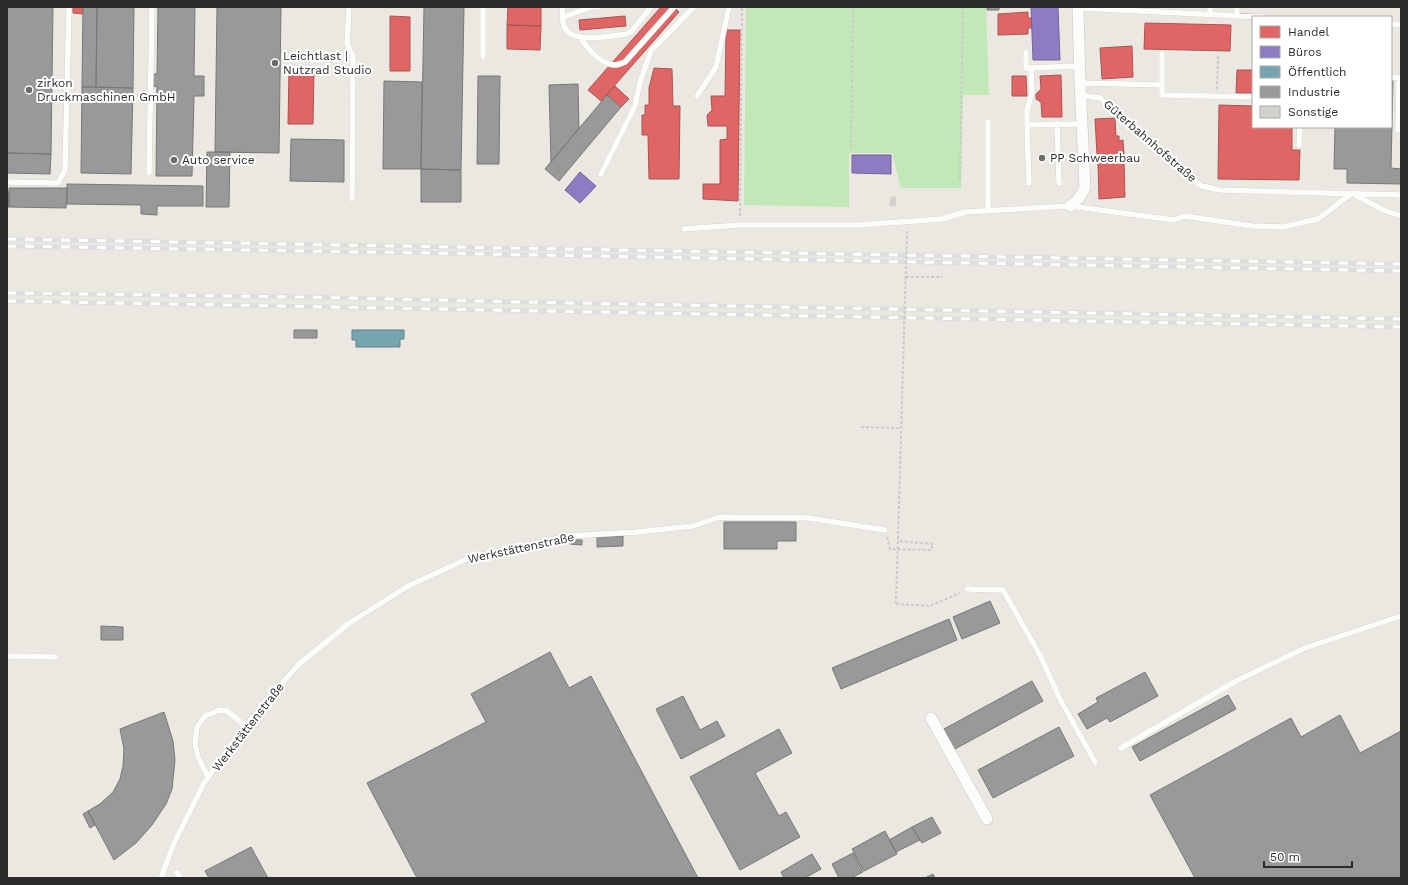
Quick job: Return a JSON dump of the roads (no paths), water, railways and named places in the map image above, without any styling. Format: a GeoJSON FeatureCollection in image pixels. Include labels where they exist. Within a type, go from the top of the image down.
{"type":"FeatureCollection","features":[{"type":"Feature","properties":{"kind":"street"},"geometry":{"type":"LineString","coordinates":[[1070,206],[1082,195],[1085,187],[1079,66],[1078,7]]}},
{"type":"Feature","properties":{"kind":"street"},"geometry":{"type":"LineString","coordinates":[[931,718],[987,819]]}},
{"type":"Feature","properties":{"kind":"lane"},"geometry":{"type":"LineString","coordinates":[[7,182],[58,183],[65,170],[69,7]]}},
{"type":"Feature","properties":{"kind":"lane"},"geometry":{"type":"LineString","coordinates":[[149,173],[152,7]]}},
{"type":"Feature","properties":{"kind":"lane"},"geometry":{"type":"LineString","coordinates":[[349,7],[347,44],[352,56],[352,199]]}},
{"type":"Feature","properties":{"kind":"lane"},"geometry":{"type":"LineString","coordinates":[[483,7],[483,57]]}},
{"type":"Feature","properties":{"kind":"lane"},"geometry":{"type":"LineString","coordinates":[[562,7],[564,26],[570,34],[580,38],[626,34],[632,31],[651,7]]}},
{"type":"Feature","properties":{"kind":"lane"},"geometry":{"type":"LineString","coordinates":[[563,17],[589,7],[599,7]]}},
{"type":"Feature","properties":{"kind":"lane"},"geometry":{"type":"LineString","coordinates":[[580,38],[585,46],[607,63],[615,65],[625,62],[674,7]]}},
{"type":"Feature","properties":{"kind":"lane"},"geometry":{"type":"LineString","coordinates":[[601,174],[635,106],[640,82],[652,51],[694,7]]}},
{"type":"Feature","properties":{"kind":"lane"},"geometry":{"type":"LineString","coordinates":[[697,96],[716,67],[729,7]]}},
{"type":"Feature","properties":{"kind":"lane"},"geometry":{"type":"LineString","coordinates":[[1078,7],[1098,10],[1252,17]]}},
{"type":"Feature","properties":{"kind":"lane"},"geometry":{"type":"LineString","coordinates":[[1210,7],[1210,14]]}},
{"type":"Feature","properties":{"kind":"lane"},"geometry":{"type":"LineString","coordinates":[[1237,7],[1237,16]]}},
{"type":"Feature","properties":{"kind":"lane"},"geometry":{"type":"LineString","coordinates":[[1026,52],[1026,68],[1079,66]]}},
{"type":"Feature","properties":{"kind":"lane"},"geometry":{"type":"LineString","coordinates":[[1162,54],[1162,95],[1252,97]]}},
{"type":"Feature","properties":{"kind":"lane"},"geometry":{"type":"LineString","coordinates":[[1029,183],[1027,110],[1032,92],[1031,68]]}},
{"type":"Feature","properties":{"kind":"lane"},"geometry":{"type":"LineString","coordinates":[[1392,77],[1399,78],[1398,130]]}},
{"type":"Feature","properties":{"kind":"lane"},"geometry":{"type":"LineString","coordinates":[[1080,89],[1162,85]]}},
{"type":"Feature","properties":{"kind":"lane","name":"Güterbahnhofstraße"},"geometry":{"type":"LineString","coordinates":[[1080,89],[1100,98],[1191,180],[1202,186],[1219,190],[1401,194]]}},
{"type":"Feature","properties":{"kind":"lane"},"geometry":{"type":"LineString","coordinates":[[988,122],[988,211]]}},
{"type":"Feature","properties":{"kind":"lane"},"geometry":{"type":"LineString","coordinates":[[1057,124],[1059,183]]}},
{"type":"Feature","properties":{"kind":"lane"},"geometry":{"type":"LineString","coordinates":[[1027,125],[1082,124]]}},
{"type":"Feature","properties":{"kind":"lane"},"geometry":{"type":"LineString","coordinates":[[1299,145],[1300,128]]}},
{"type":"Feature","properties":{"kind":"lane"},"geometry":{"type":"LineString","coordinates":[[684,229],[739,225],[858,225],[942,219],[965,212],[1070,206],[1174,220],[1184,216],[1252,226],[1282,227],[1318,219],[1352,193],[1383,210],[1401,216]]}},
{"type":"Feature","properties":{"kind":"lane","name":"Werkstättenstraße"},"geometry":{"type":"LineString","coordinates":[[161,878],[174,843],[204,783],[246,726],[298,665],[348,624],[408,586],[469,558],[568,536],[638,532],[693,526],[720,517],[808,518],[885,530]]}},
{"type":"Feature","properties":{"kind":"lane"},"geometry":{"type":"LineString","coordinates":[[967,590],[1002,590],[1040,655],[1060,699],[1095,762]]}},
{"type":"Feature","properties":{"kind":"lane"},"geometry":{"type":"LineString","coordinates":[[1121,748],[1236,680],[1305,648],[1401,616]]}},
{"type":"Feature","properties":{"kind":"lane"},"geometry":{"type":"LineString","coordinates":[[7,656],[55,657]]}},
{"type":"Feature","properties":{"kind":"lane"},"geometry":{"type":"LineString","coordinates":[[208,777],[198,757],[195,744],[197,727],[204,716],[220,710],[227,711],[246,726]]}},
{"type":"Feature","properties":{"kind":"lane"},"geometry":{"type":"LineString","coordinates":[[177,872],[180,878]]}},
{"type":"Feature","properties":{"kind":"railway"},"geometry":{"type":"LineString","coordinates":[[7,239],[1401,264]]}},
{"type":"Feature","properties":{"kind":"railway"},"geometry":{"type":"LineString","coordinates":[[7,246],[1401,271]]}},
{"type":"Feature","properties":{"kind":"railway"},"geometry":{"type":"LineString","coordinates":[[7,293],[302,297],[1401,319]]}},
{"type":"Feature","properties":{"kind":"railway"},"geometry":{"type":"LineString","coordinates":[[7,301],[1401,327]]}},
{"type":"Feature","properties":{"kind":"place","name":"Leichtlast | Nutzrad Studio"},"geometry":{"type":"Point","coordinates":[275,63]}},
{"type":"Feature","properties":{"kind":"place","name":"zirkon Druckmaschinen GmbH"},"geometry":{"type":"Point","coordinates":[29,90]}},
{"type":"Feature","properties":{"kind":"place","name":"PP Schweerbau"},"geometry":{"type":"Point","coordinates":[1042,158]}},
{"type":"Feature","properties":{"kind":"place","name":"Auto service"},"geometry":{"type":"Point","coordinates":[174,160]}}]}
